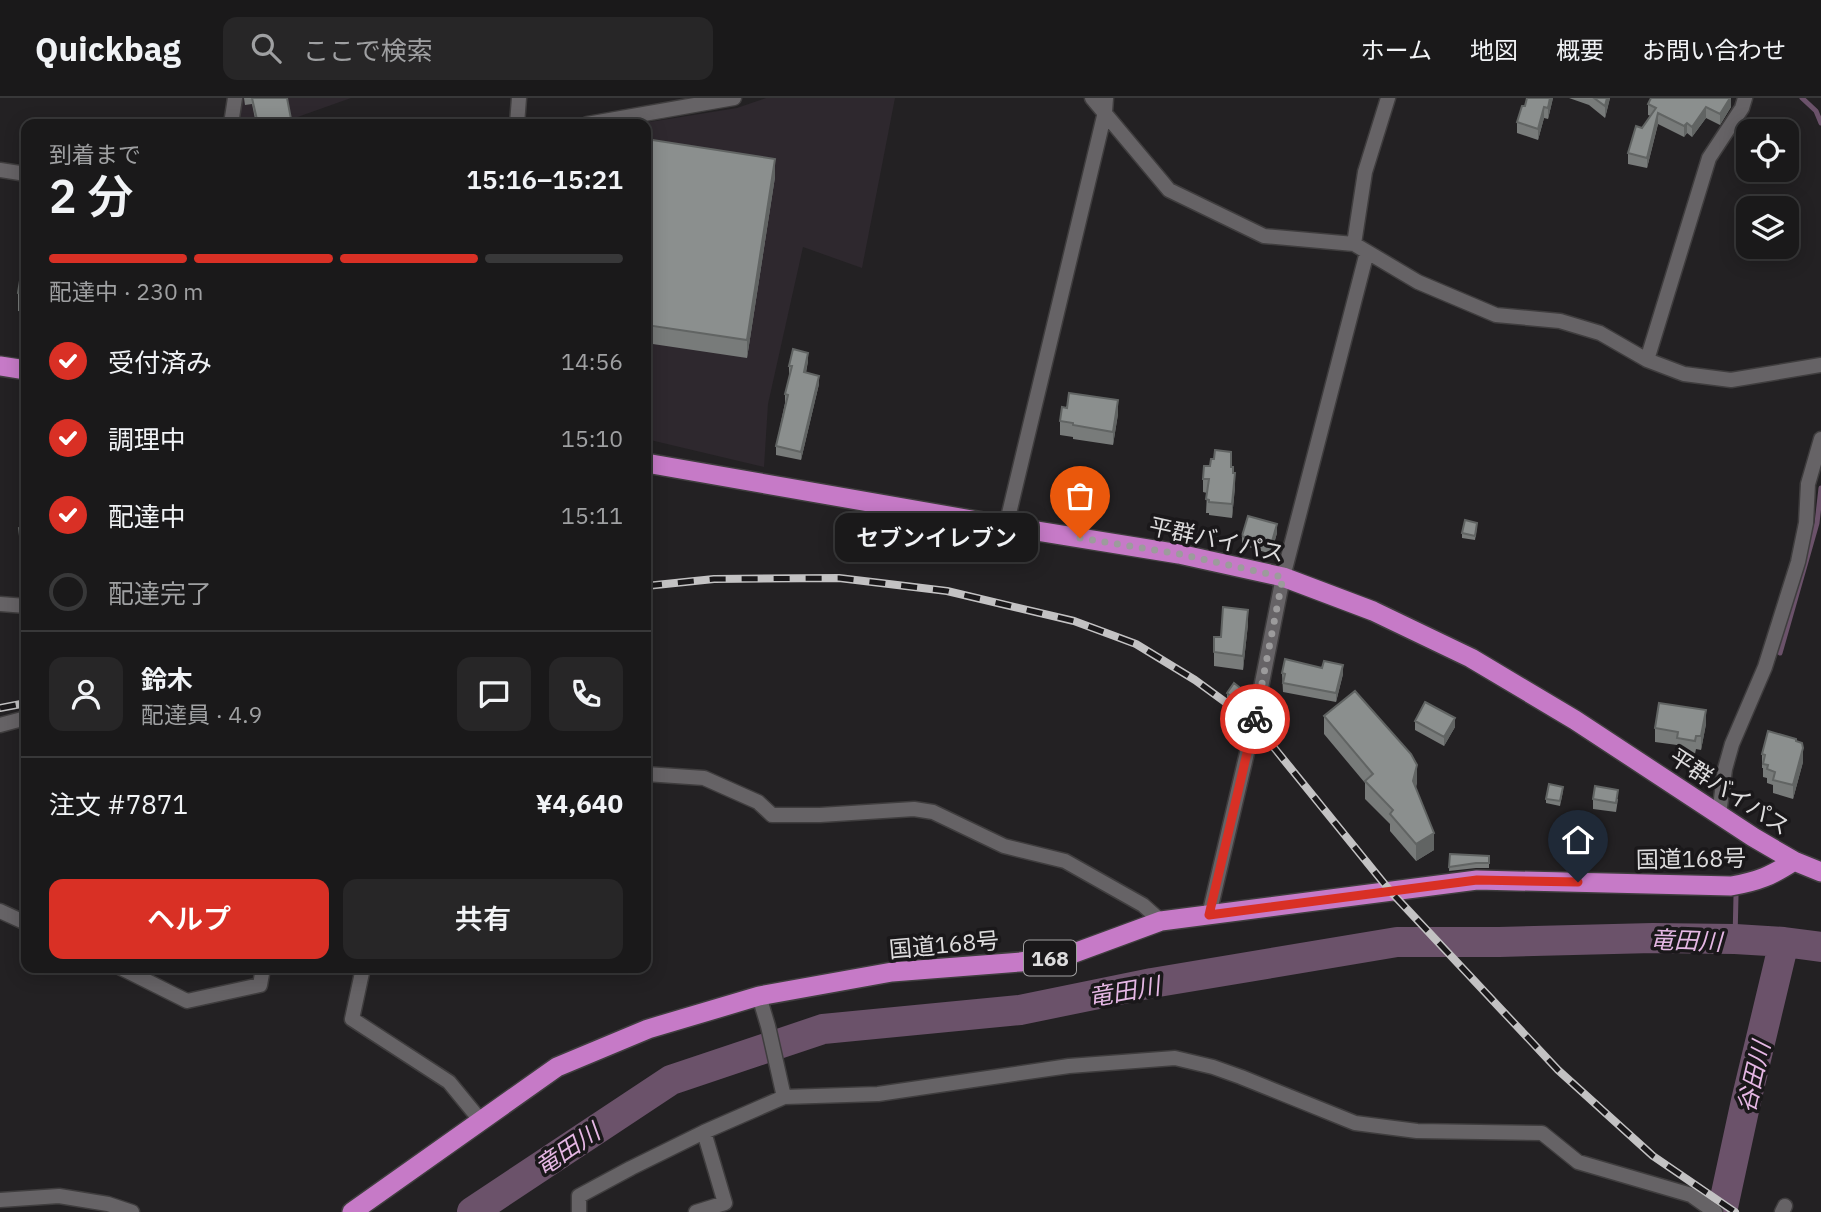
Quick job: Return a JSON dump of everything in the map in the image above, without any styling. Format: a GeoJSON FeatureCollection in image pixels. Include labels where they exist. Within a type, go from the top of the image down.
{"type":"FeatureCollection","features":[{"type":"Feature","properties":{"kind":"highway"},"geometry":{"type":"LineString","coordinates":[[0,366],[21,369]]}},
{"type":"Feature","properties":{"kind":"highway","name":"平群バイパス"},"geometry":{"type":"LineString","coordinates":[[651,464],[1179,554],[1283,577],[1373,611],[1471,658],[1575,720],[1753,837],[1794,861],[1821,872]]}},
{"type":"Feature","properties":{"kind":"highway","name":"国道168号"},"geometry":{"type":"LineString","coordinates":[[352,1212],[557,1067],[648,1029],[759,996],[892,972],[1066,956],[1161,921],[1477,880],[1731,886],[1756,882],[1794,861]]}},
{"type":"Feature","properties":{"kind":"street"},"geometry":{"type":"LineString","coordinates":[[232,119],[235,98]]}},
{"type":"Feature","properties":{"kind":"street"},"geometry":{"type":"LineString","coordinates":[[517,119],[519,98]]}},
{"type":"Feature","properties":{"kind":"street"},"geometry":{"type":"LineString","coordinates":[[615,119],[734,98]]}},
{"type":"Feature","properties":{"kind":"street"},"geometry":{"type":"LineString","coordinates":[[1092,98],[1106,105],[1169,190],[1264,236],[1354,244],[1418,282],[1496,315],[1560,321],[1600,333],[1647,360],[1684,374],[1731,380],[1821,365]]}},
{"type":"Feature","properties":{"kind":"street"},"geometry":{"type":"LineString","coordinates":[[1354,244],[1365,172],[1388,98]]}},
{"type":"Feature","properties":{"kind":"street"},"geometry":{"type":"LineString","coordinates":[[1647,360],[1709,158],[1742,108],[1745,98]]}},
{"type":"Feature","properties":{"kind":"street"},"geometry":{"type":"LineString","coordinates":[[1006,526],[1106,105]]}},
{"type":"Feature","properties":{"kind":"street"},"geometry":{"type":"LineString","coordinates":[[0,170],[21,173]]}},
{"type":"Feature","properties":{"kind":"street"},"geometry":{"type":"LineString","coordinates":[[1209,915],[1254,723],[1283,577],[1367,252]]}},
{"type":"Feature","properties":{"kind":"street"},"geometry":{"type":"LineString","coordinates":[[1719,814],[1725,769],[1732,744],[1765,667],[1798,562],[1806,523],[1808,484],[1821,439]]}},
{"type":"Feature","properties":{"kind":"street"},"geometry":{"type":"LineString","coordinates":[[0,604],[21,606]]}},
{"type":"Feature","properties":{"kind":"street"},"geometry":{"type":"LineString","coordinates":[[0,725],[21,719]]}},
{"type":"Feature","properties":{"kind":"street"},"geometry":{"type":"LineString","coordinates":[[651,774],[704,778],[758,802],[772,815],[914,809],[933,812],[1004,846],[1065,862],[1143,905],[1161,921]]}},
{"type":"Feature","properties":{"kind":"street"},"geometry":{"type":"LineString","coordinates":[[0,911],[21,921]]}},
{"type":"Feature","properties":{"kind":"street"},"geometry":{"type":"LineString","coordinates":[[149,974],[187,1001],[260,985],[262,973]]}},
{"type":"Feature","properties":{"kind":"street"},"geometry":{"type":"LineString","coordinates":[[362,973],[352,1020],[449,1082],[481,1121]]}},
{"type":"Feature","properties":{"kind":"street"},"geometry":{"type":"LineString","coordinates":[[759,996],[784,1097]]}},
{"type":"Feature","properties":{"kind":"street"},"geometry":{"type":"LineString","coordinates":[[579,1212],[579,1196],[704,1132],[784,1097],[878,1094],[1069,1066],[1175,1058],[1241,1077],[1355,1123],[1417,1131],[1542,1133],[1578,1162],[1691,1195],[1716,1212]]}},
{"type":"Feature","properties":{"kind":"street"},"geometry":{"type":"LineString","coordinates":[[696,1212],[725,1203],[704,1132]]}},
{"type":"Feature","properties":{"kind":"street"},"geometry":{"type":"LineString","coordinates":[[0,1200],[59,1196],[85,1206],[108,1204],[132,1212]]}},
{"type":"Feature","properties":{"kind":"shaded area"},"geometry":{"type":"Polygon","coordinates":[[[238,98],[351,98],[292,119],[236,119],[238,98]]]}},
{"type":"Feature","properties":{"kind":"shaded area"},"geometry":{"type":"Polygon","coordinates":[[[766,98],[895,98],[862,268],[803,247],[768,404],[764,467],[651,440],[651,122],[737,108],[766,98]]]}},
{"type":"Feature","properties":{"kind":"building"},"geometry":{"type":"Polygon","coordinates":[[[252,98],[287,98],[291,119],[257,119],[252,98]]]}},
{"type":"Feature","properties":{"kind":"building"},"geometry":{"type":"Polygon","coordinates":[[[1527,98],[1550,98],[1548,108],[1544,107],[1538,129],[1517,122],[1527,98]]]}},
{"type":"Feature","properties":{"kind":"building"},"geometry":{"type":"Polygon","coordinates":[[[1594,98],[1607,98],[1605,106],[1594,98]]]}},
{"type":"Feature","properties":{"kind":"building"},"geometry":{"type":"Polygon","coordinates":[[[1651,98],[1730,98],[1720,114],[1706,107],[1692,127],[1687,123],[1684,126],[1658,113],[1647,158],[1628,153],[1636,126],[1642,128],[1656,108],[1648,104],[1651,98]]]}},
{"type":"Feature","properties":{"kind":"building"},"geometry":{"type":"Polygon","coordinates":[[[651,140],[775,159],[747,340],[651,326],[651,140]]]}},
{"type":"Feature","properties":{"kind":"building"},"geometry":{"type":"Polygon","coordinates":[[[793,349],[808,353],[804,372],[819,376],[801,452],[776,446],[788,395],[785,394],[793,349]]]}},
{"type":"Feature","properties":{"kind":"building"},"geometry":{"type":"Polygon","coordinates":[[[1069,393],[1118,400],[1113,432],[1060,421],[1062,407],[1067,408],[1069,393]]]}},
{"type":"Feature","properties":{"kind":"building"},"geometry":{"type":"Polygon","coordinates":[[[1215,450],[1231,452],[1231,467],[1235,473],[1232,504],[1209,502],[1206,499],[1209,479],[1203,479],[1204,466],[1210,466],[1215,450]]]}},
{"type":"Feature","properties":{"kind":"building"},"geometry":{"type":"Polygon","coordinates":[[[1248,516],[1277,524],[1271,545],[1242,536],[1248,516]]]}},
{"type":"Feature","properties":{"kind":"building"},"geometry":{"type":"Polygon","coordinates":[[[1465,520],[1477,523],[1475,536],[1462,533],[1465,520]]]}},
{"type":"Feature","properties":{"kind":"building"},"geometry":{"type":"Polygon","coordinates":[[[1223,607],[1248,610],[1243,656],[1214,652],[1214,637],[1221,637],[1223,607]]]}},
{"type":"Feature","properties":{"kind":"building"},"geometry":{"type":"Polygon","coordinates":[[[1285,659],[1322,668],[1324,661],[1343,665],[1336,693],[1283,683],[1285,659]]]}},
{"type":"Feature","properties":{"kind":"building"},"geometry":{"type":"Polygon","coordinates":[[[1234,683],[1249,695],[1243,706],[1227,693],[1234,683]]]}},
{"type":"Feature","properties":{"kind":"building"},"geometry":{"type":"Polygon","coordinates":[[[1355,691],[1411,754],[1417,765],[1413,781],[1434,833],[1416,844],[1390,814],[1393,810],[1365,781],[1373,774],[1324,716],[1355,691]]]}},
{"type":"Feature","properties":{"kind":"building"},"geometry":{"type":"Polygon","coordinates":[[[1425,702],[1455,718],[1444,737],[1415,721],[1425,702]]]}},
{"type":"Feature","properties":{"kind":"building"},"geometry":{"type":"Polygon","coordinates":[[[1659,703],[1706,710],[1701,736],[1696,736],[1695,741],[1677,738],[1678,732],[1655,728],[1659,703]]]}},
{"type":"Feature","properties":{"kind":"building"},"geometry":{"type":"Polygon","coordinates":[[[1768,731],[1802,743],[1793,785],[1773,780],[1775,772],[1763,764],[1765,755],[1762,754],[1768,731]]]}},
{"type":"Feature","properties":{"kind":"building"},"geometry":{"type":"Polygon","coordinates":[[[1549,784],[1563,787],[1560,801],[1546,799],[1549,784]]]}},
{"type":"Feature","properties":{"kind":"building"},"geometry":{"type":"Polygon","coordinates":[[[1595,786],[1618,790],[1616,803],[1593,799],[1595,786]]]}},
{"type":"Feature","properties":{"kind":"building"},"geometry":{"type":"Polygon","coordinates":[[[1450,854],[1489,856],[1489,863],[1449,867],[1450,854]]]}},
{"type":"Feature","properties":{"kind":"waterway"},"geometry":{"type":"LineString","coordinates":[[1802,98],[1816,111],[1821,123]]}},
{"type":"Feature","properties":{"kind":"waterway"},"geometry":{"type":"LineString","coordinates":[[1780,653],[1817,523],[1821,488]]}},
{"type":"Feature","properties":{"kind":"waterway"},"geometry":{"type":"LineString","coordinates":[[1735,939],[1736,896]]}},
{"type":"Feature","properties":{"kind":"waterway","name":"竜田川"},"geometry":{"type":"LineString","coordinates":[[472,1212],[671,1080],[823,1029],[1020,1010],[1152,983],[1397,942],[1653,938],[1735,939],[1821,947]]}},
{"type":"Feature","properties":{"kind":"waterway","name":"谷田川"},"geometry":{"type":"LineString","coordinates":[[1722,1212],[1784,942]]}},
{"type":"Feature","properties":{"kind":"railway"},"geometry":{"type":"LineString","coordinates":[[651,585],[714,579],[839,578],[947,591],[1074,621],[1136,644],[1195,680],[1254,723],[1391,892],[1558,1070],[1653,1156],[1735,1212]]}},
{"type":"Feature","properties":{"kind":"railway"},"geometry":{"type":"LineString","coordinates":[[0,708],[21,704]]}},
{"type":"Feature","properties":{"kind":"way so far"},"geometry":{"type":"LineString","coordinates":[[1080,538],[1179,554],[1283,577],[1255,719]]}},
{"type":"Feature","properties":{"kind":"place","name":"セブンイレブン"},"geometry":{"type":"Point","coordinates":[1080,538]}},
{"type":"Feature","properties":{"kind":"route"},"geometry":{"type":"LineString","coordinates":[[1255,719],[1209,915],[1477,880],[1578,882]]}}]}
